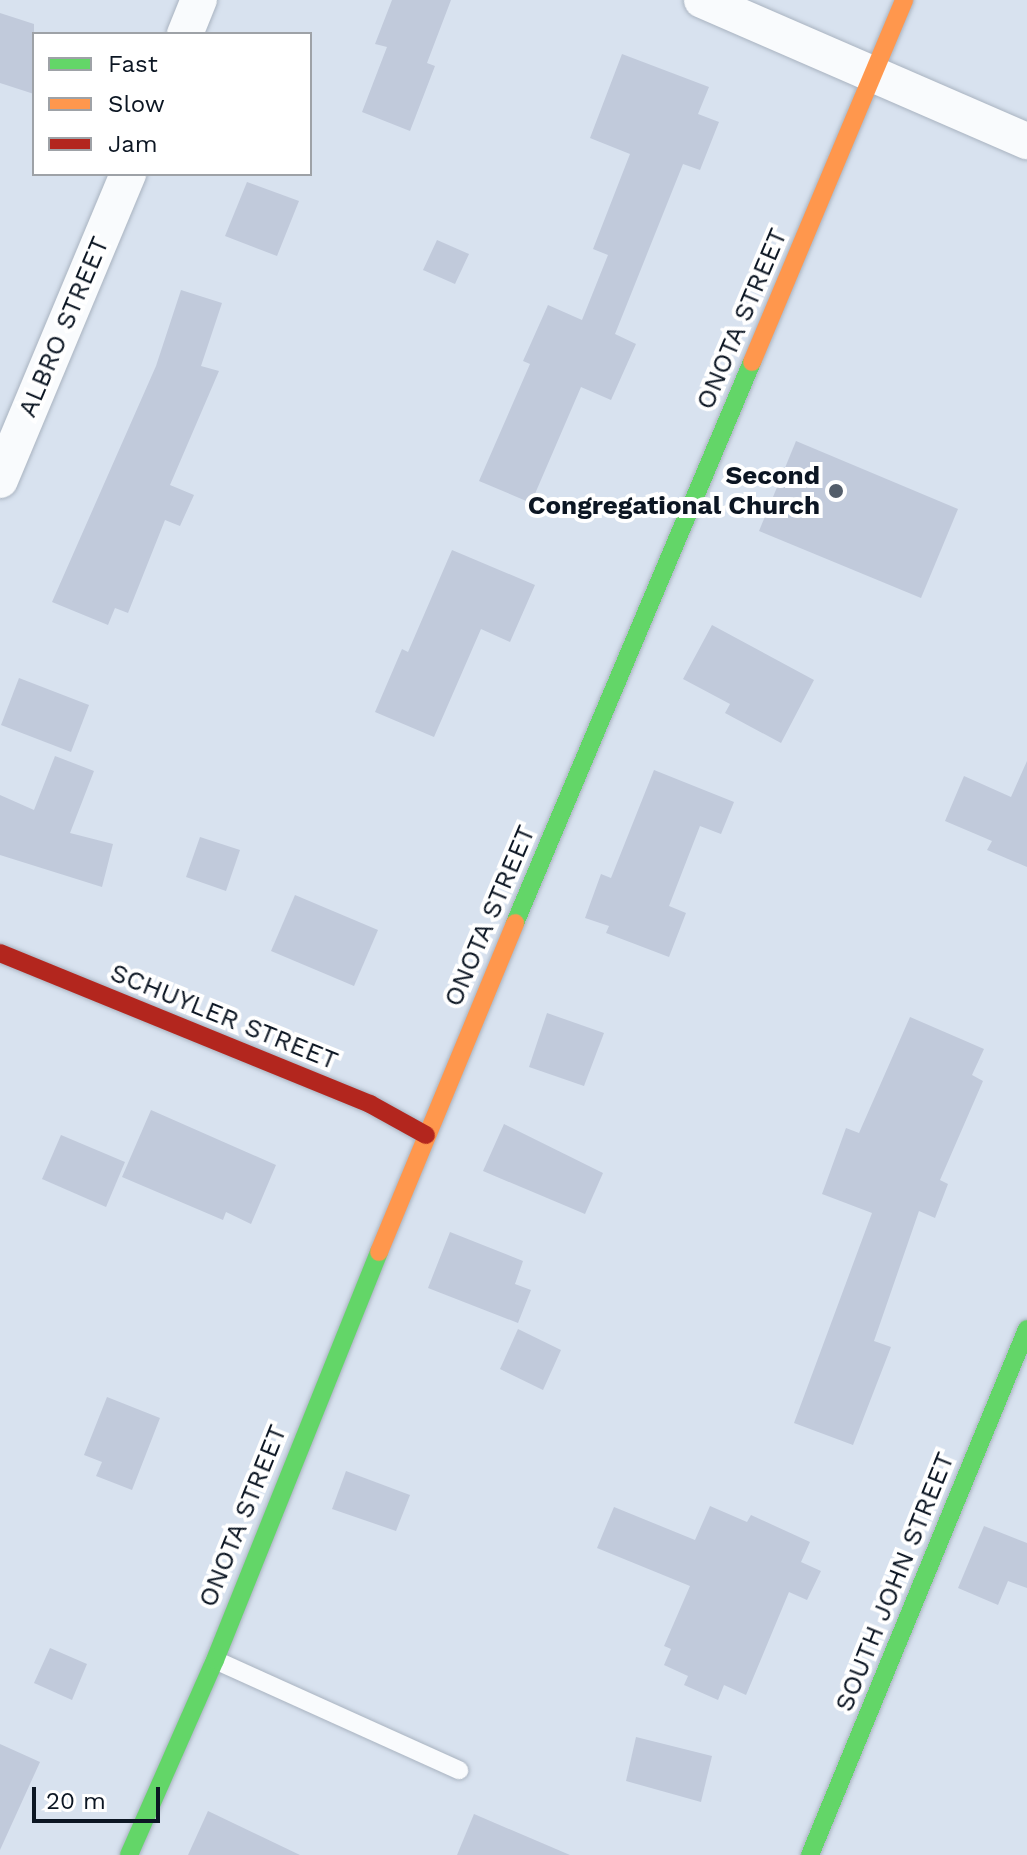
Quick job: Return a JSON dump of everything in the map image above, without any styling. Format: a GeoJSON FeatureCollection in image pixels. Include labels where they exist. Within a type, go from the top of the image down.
{"type":"FeatureCollection","features":[{"type":"Feature","properties":{"kind":"street"},"geometry":{"type":"LineString","coordinates":[[186,32],[199,0]]}},
{"type":"Feature","properties":{"kind":"street"},"geometry":{"type":"LineString","coordinates":[[702,0],[874,72],[1027,141]]}},
{"type":"Feature","properties":{"kind":"street","name":"ONOTA STREET"},"geometry":{"type":"LineString","coordinates":[[129,1855],[215,1660],[426,1135],[904,0]]}},
{"type":"Feature","properties":{"kind":"street","name":"ALBRO STREET"},"geometry":{"type":"LineString","coordinates":[[0,480],[127,176]]}},
{"type":"Feature","properties":{"kind":"street","name":"SCHUYLER STREET"},"geometry":{"type":"LineString","coordinates":[[0,953],[370,1104],[426,1135]]}},
{"type":"Feature","properties":{"kind":"street","name":"SOUTH JOHN STREET"},"geometry":{"type":"LineString","coordinates":[[810,1855],[1027,1329]]}},
{"type":"Feature","properties":{"kind":"lane"},"geometry":{"type":"LineString","coordinates":[[215,1660],[459,1770]]}},
{"type":"Feature","properties":{"kind":"building"},"geometry":{"type":"Polygon","coordinates":[[[392,0],[451,0],[427,63],[435,66],[410,131],[362,112],[387,47],[375,44],[392,0]]]}},
{"type":"Feature","properties":{"kind":"building"},"geometry":{"type":"Polygon","coordinates":[[[0,13],[34,24],[34,32],[32,93],[0,83],[0,13]]]}},
{"type":"Feature","properties":{"kind":"building"},"geometry":{"type":"Polygon","coordinates":[[[622,54],[709,87],[698,114],[719,122],[700,170],[683,164],[615,334],[636,344],[611,400],[581,387],[531,503],[479,481],[530,364],[523,361],[548,305],[582,320],[608,255],[593,249],[630,154],[590,138],[622,54]]]}},
{"type":"Feature","properties":{"kind":"building"},"geometry":{"type":"Polygon","coordinates":[[[247,182],[299,201],[277,256],[225,236],[247,182]]]}},
{"type":"Feature","properties":{"kind":"building"},"geometry":{"type":"Polygon","coordinates":[[[437,240],[469,254],[455,284],[423,270],[437,240]]]}},
{"type":"Feature","properties":{"kind":"building"},"geometry":{"type":"Polygon","coordinates":[[[181,290],[222,303],[201,366],[219,371],[170,485],[194,495],[180,526],[165,520],[128,613],[115,608],[108,625],[52,602],[156,366],[181,290]]]}},
{"type":"Feature","properties":{"kind":"building"},"geometry":{"type":"Polygon","coordinates":[[[796,441],[958,509],[921,598],[759,531],[796,441]]]}},
{"type":"Feature","properties":{"kind":"building"},"geometry":{"type":"Polygon","coordinates":[[[452,550],[535,585],[510,642],[481,629],[434,737],[375,712],[402,649],[408,652],[452,550]]]}},
{"type":"Feature","properties":{"kind":"building"},"geometry":{"type":"Polygon","coordinates":[[[712,625],[814,680],[781,743],[725,713],[730,704],[683,679],[712,625]]]}},
{"type":"Feature","properties":{"kind":"building"},"geometry":{"type":"Polygon","coordinates":[[[19,678],[89,705],[71,752],[1,725],[19,678]]]}},
{"type":"Feature","properties":{"kind":"building"},"geometry":{"type":"Polygon","coordinates":[[[55,756],[94,771],[70,833],[113,844],[102,887],[0,855],[0,795],[34,810],[55,756]]]}},
{"type":"Feature","properties":{"kind":"building"},"geometry":{"type":"Polygon","coordinates":[[[1027,761],[1027,867],[987,850],[992,841],[945,821],[964,776],[1011,797],[1027,761]]]}},
{"type":"Feature","properties":{"kind":"building"},"geometry":{"type":"Polygon","coordinates":[[[654,770],[734,802],[721,834],[700,826],[669,906],[686,913],[669,957],[606,933],[609,926],[585,918],[601,874],[611,878],[654,770]]]}},
{"type":"Feature","properties":{"kind":"building"},"geometry":{"type":"Polygon","coordinates":[[[200,837],[240,850],[226,891],[186,877],[200,837]]]}},
{"type":"Feature","properties":{"kind":"building"},"geometry":{"type":"Polygon","coordinates":[[[295,895],[378,930],[354,986],[271,951],[295,895]]]}},
{"type":"Feature","properties":{"kind":"building"},"geometry":{"type":"Polygon","coordinates":[[[547,1013],[604,1033],[584,1086],[529,1067],[547,1013]]]}},
{"type":"Feature","properties":{"kind":"building"},"geometry":{"type":"Polygon","coordinates":[[[910,1017],[984,1049],[972,1075],[983,1081],[940,1180],[948,1184],[935,1218],[919,1211],[874,1341],[891,1347],[853,1445],[794,1423],[872,1213],[822,1194],[846,1128],[859,1133],[910,1017]]]}},
{"type":"Feature","properties":{"kind":"building"},"geometry":{"type":"Polygon","coordinates":[[[151,1110],[276,1165],[251,1224],[226,1212],[223,1220],[122,1177],[151,1110]]]}},
{"type":"Feature","properties":{"kind":"building"},"geometry":{"type":"Polygon","coordinates":[[[504,1124],[603,1173],[585,1214],[483,1171],[504,1124]]]}},
{"type":"Feature","properties":{"kind":"building"},"geometry":{"type":"Polygon","coordinates":[[[61,1135],[125,1162],[106,1207],[42,1179],[61,1135]]]}},
{"type":"Feature","properties":{"kind":"building"},"geometry":{"type":"Polygon","coordinates":[[[450,1232],[523,1261],[515,1284],[531,1290],[518,1323],[428,1288],[450,1232]]]}},
{"type":"Feature","properties":{"kind":"building"},"geometry":{"type":"Polygon","coordinates":[[[518,1329],[561,1350],[543,1390],[500,1369],[518,1329]]]}},
{"type":"Feature","properties":{"kind":"building"},"geometry":{"type":"Polygon","coordinates":[[[107,1397],[160,1418],[132,1490],[96,1476],[102,1462],[84,1455],[107,1397]]]}},
{"type":"Feature","properties":{"kind":"building"},"geometry":{"type":"Polygon","coordinates":[[[346,1471],[410,1495],[396,1531],[332,1509],[346,1471]]]}},
{"type":"Feature","properties":{"kind":"building"},"geometry":{"type":"Polygon","coordinates":[[[710,1506],[747,1522],[751,1515],[810,1542],[801,1562],[821,1571],[807,1600],[789,1592],[746,1695],[724,1685],[718,1700],[684,1685],[688,1676],[664,1665],[671,1649],[664,1646],[690,1586],[597,1548],[614,1507],[695,1540],[710,1506]]]}},
{"type":"Feature","properties":{"kind":"building"},"geometry":{"type":"Polygon","coordinates":[[[984,1526],[1027,1543],[1027,1588],[1008,1581],[998,1605],[958,1588],[984,1526]]]}},
{"type":"Feature","properties":{"kind":"building"},"geometry":{"type":"Polygon","coordinates":[[[50,1648],[87,1664],[72,1700],[34,1683],[50,1648]]]}},
{"type":"Feature","properties":{"kind":"building"},"geometry":{"type":"Polygon","coordinates":[[[636,1737],[712,1756],[701,1802],[626,1781],[636,1737]]]}},
{"type":"Feature","properties":{"kind":"building"},"geometry":{"type":"Polygon","coordinates":[[[0,1744],[40,1762],[0,1850],[0,1744]]]}},
{"type":"Feature","properties":{"kind":"building"},"geometry":{"type":"Polygon","coordinates":[[[208,1811],[300,1855],[188,1855],[208,1811]]]}},
{"type":"Feature","properties":{"kind":"building"},"geometry":{"type":"Polygon","coordinates":[[[474,1814],[570,1855],[457,1855],[474,1814]]]}},
{"type":"Feature","properties":{"kind":"traffic: fast"},"geometry":{"type":"LineString","coordinates":[[515,923],[752,362]]}},
{"type":"Feature","properties":{"kind":"traffic: fast"},"geometry":{"type":"LineString","coordinates":[[129,1855],[215,1660],[379,1252]]}},
{"type":"Feature","properties":{"kind":"traffic: fast"},"geometry":{"type":"LineString","coordinates":[[810,1855],[1027,1329]]}},
{"type":"Feature","properties":{"kind":"traffic: slow"},"geometry":{"type":"LineString","coordinates":[[752,362],[904,0]]}},
{"type":"Feature","properties":{"kind":"traffic: slow"},"geometry":{"type":"LineString","coordinates":[[379,1252],[515,923]]}},
{"type":"Feature","properties":{"kind":"traffic: jam"},"geometry":{"type":"LineString","coordinates":[[0,953],[370,1104],[426,1135]]}},
{"type":"Feature","properties":{"kind":"place","name":"Second Congregational Church"},"geometry":{"type":"Point","coordinates":[836,491]}}]}
